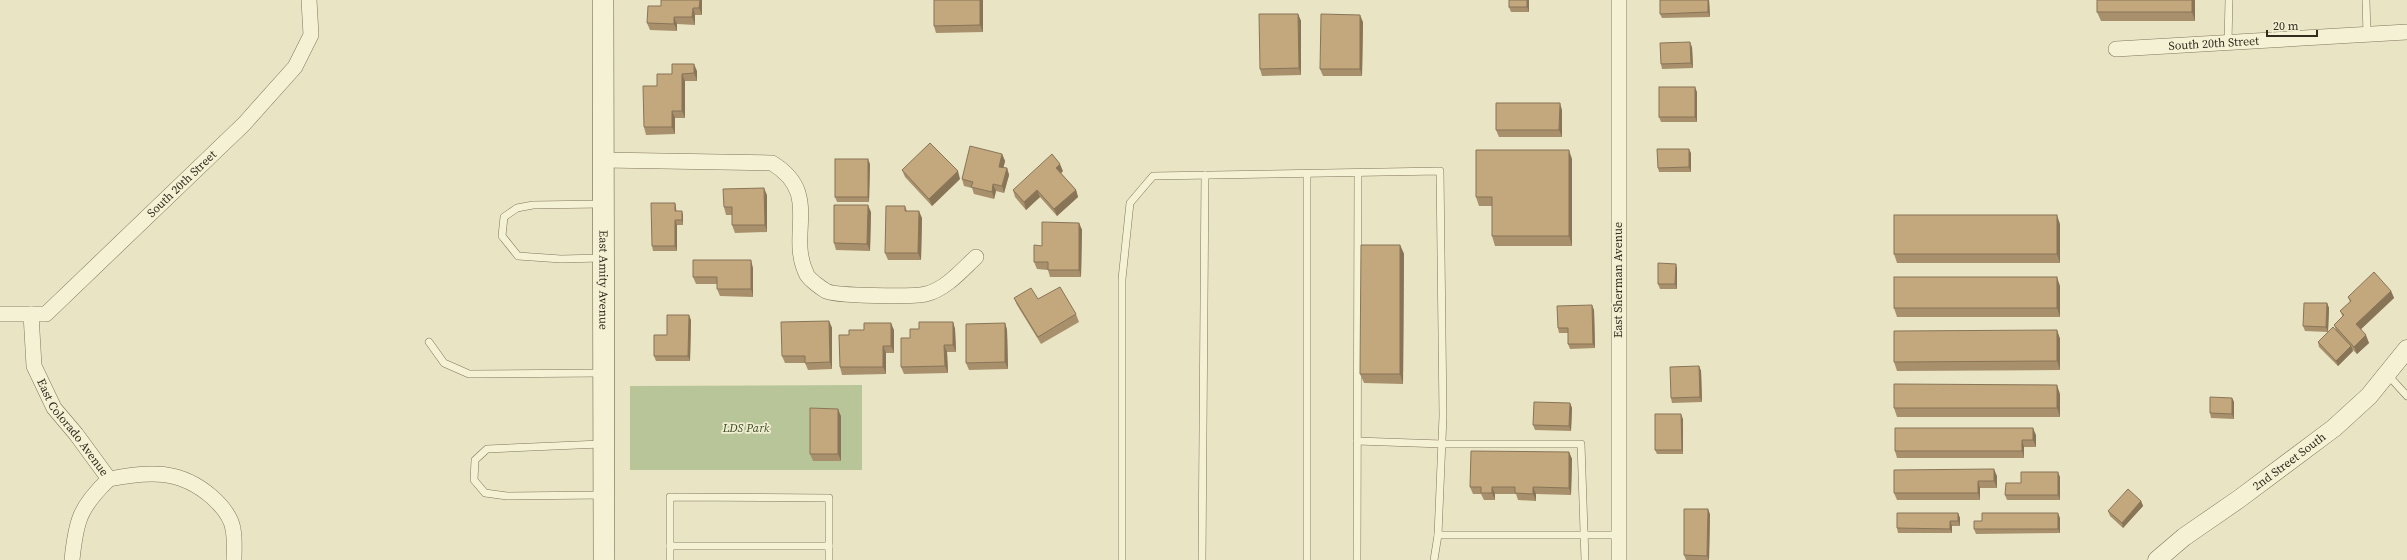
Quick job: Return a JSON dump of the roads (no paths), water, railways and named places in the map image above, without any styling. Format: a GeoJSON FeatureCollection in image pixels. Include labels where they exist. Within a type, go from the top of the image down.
{"type":"FeatureCollection","features":[{"type":"Feature","properties":{"kind":"main road","name":"East Amity Avenue"},"geometry":{"type":"LineString","coordinates":[[603,0],[604,560]]}},
{"type":"Feature","properties":{"kind":"street","name":"South 20th Street"},"geometry":{"type":"LineString","coordinates":[[0,314],[46,314],[244,124],[295,67],[311,35],[309,0]]}},
{"type":"Feature","properties":{"kind":"street","name":"East Sherman Avenue"},"geometry":{"type":"LineString","coordinates":[[1619,0],[1619,560]]}},
{"type":"Feature","properties":{"kind":"street","name":"South 20th Street"},"geometry":{"type":"LineString","coordinates":[[2116,49],[2407,32]]}},
{"type":"Feature","properties":{"kind":"street"},"geometry":{"type":"LineString","coordinates":[[604,160],[772,163],[781,168],[797,186],[801,202],[801,253],[808,276],[826,292],[851,295],[925,294],[945,286],[976,257]]}},
{"type":"Feature","properties":{"kind":"street","name":"East Colorado Avenue"},"geometry":{"type":"LineString","coordinates":[[31,314],[34,366],[54,408],[76,434],[109,479],[139,472],[175,475],[201,487],[224,508],[233,529],[234,560]]}},
{"type":"Feature","properties":{"kind":"street","name":"2nd Street South"},"geometry":{"type":"LineString","coordinates":[[2157,560],[2184,537],[2240,499],[2334,428],[2369,396],[2386,373],[2407,349]]}},
{"type":"Feature","properties":{"kind":"street"},"geometry":{"type":"LineString","coordinates":[[72,560],[75,528],[89,499],[109,479]]}},
{"type":"Feature","properties":{"kind":"lane"},"geometry":{"type":"LineString","coordinates":[[2228,42],[2229,0]]}},
{"type":"Feature","properties":{"kind":"lane"},"geometry":{"type":"LineString","coordinates":[[2366,0],[2367,35]]}},
{"type":"Feature","properties":{"kind":"lane"},"geometry":{"type":"LineString","coordinates":[[1122,560],[1122,279],[1130,203],[1153,176],[1440,171],[1442,444],[1438,535],[1434,560]]}},
{"type":"Feature","properties":{"kind":"lane"},"geometry":{"type":"LineString","coordinates":[[1358,173],[1358,560]]}},
{"type":"Feature","properties":{"kind":"lane"},"geometry":{"type":"LineString","coordinates":[[1307,174],[1307,560]]}},
{"type":"Feature","properties":{"kind":"lane"},"geometry":{"type":"LineString","coordinates":[[1202,560],[1205,176]]}},
{"type":"Feature","properties":{"kind":"lane"},"geometry":{"type":"LineString","coordinates":[[603,204],[534,205],[517,208],[504,217],[502,236],[518,256],[561,259],[603,258]]}},
{"type":"Feature","properties":{"kind":"lane"},"geometry":{"type":"LineString","coordinates":[[429,342],[444,362],[469,374],[604,373]]}},
{"type":"Feature","properties":{"kind":"lane"},"geometry":{"type":"LineString","coordinates":[[2386,373],[2407,396]]}},
{"type":"Feature","properties":{"kind":"lane"},"geometry":{"type":"LineString","coordinates":[[1358,441],[1442,444],[1581,444],[1585,560]]}},
{"type":"Feature","properties":{"kind":"lane"},"geometry":{"type":"LineString","coordinates":[[604,444],[487,449],[475,460],[474,480],[485,493],[507,496],[604,495]]}},
{"type":"Feature","properties":{"kind":"lane"},"geometry":{"type":"LineString","coordinates":[[670,560],[670,497],[829,498],[829,560]]}},
{"type":"Feature","properties":{"kind":"lane"},"geometry":{"type":"LineString","coordinates":[[1438,535],[1619,536]]}},
{"type":"Feature","properties":{"kind":"lane"},"geometry":{"type":"LineString","coordinates":[[670,546],[829,546]]}},
{"type":"Feature","properties":{"kind":"park label","name":"LDS Park"},"geometry":{"type":"Point","coordinates":[746,428]}}]}
